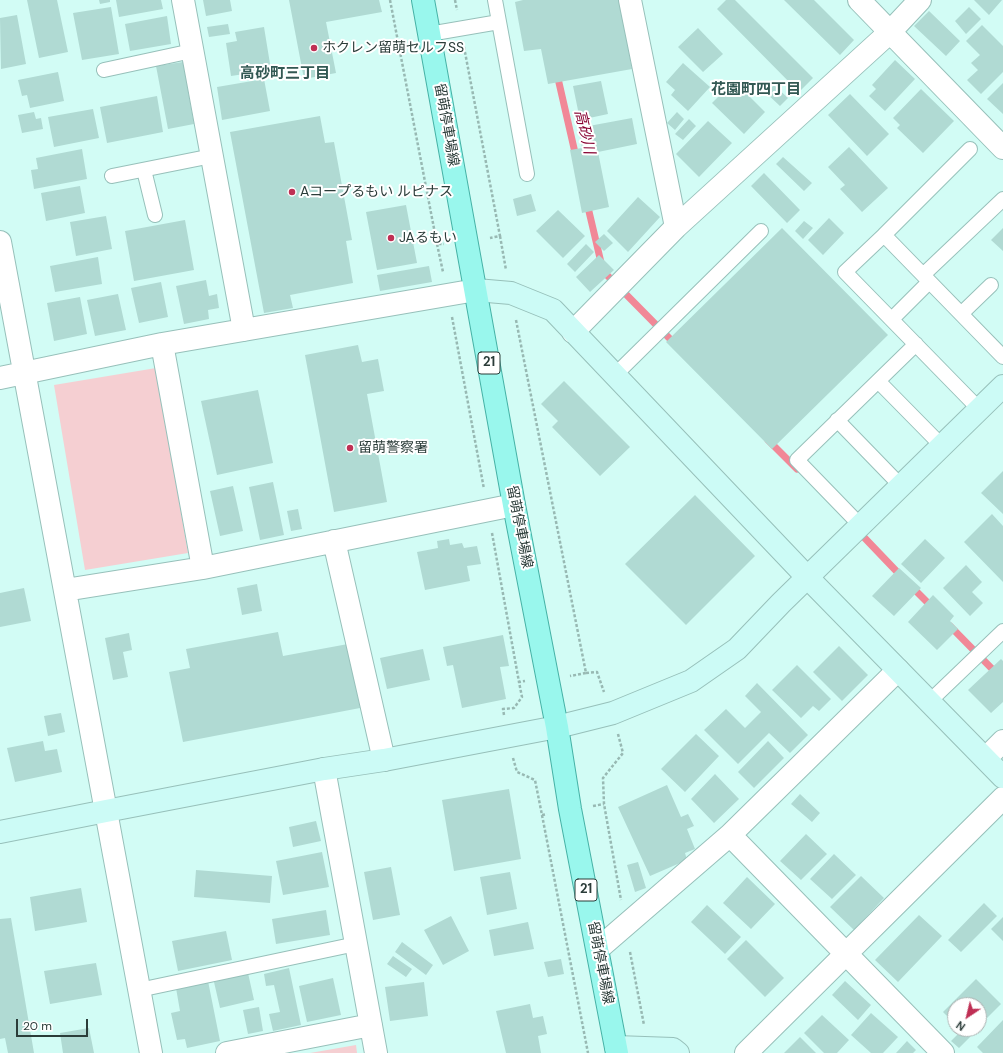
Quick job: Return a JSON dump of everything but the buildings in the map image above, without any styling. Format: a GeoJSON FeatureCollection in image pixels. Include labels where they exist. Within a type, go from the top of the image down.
{"type":"FeatureCollection","features":[{"type":"Feature","properties":{"kind":"main road","name":"留萌停車場線"},"geometry":{"type":"LineString","coordinates":[[423,0],[514,505],[557,726],[570,809],[598,949],[616,1050]]}},
{"type":"Feature","properties":{"kind":"street"},"geometry":{"type":"LineString","coordinates":[[183,0],[244,330]]}},
{"type":"Feature","properties":{"kind":"street"},"geometry":{"type":"LineString","coordinates":[[630,0],[676,227]]}},
{"type":"Feature","properties":{"kind":"street"},"geometry":{"type":"LineString","coordinates":[[859,0],[1003,148]]}},
{"type":"Feature","properties":{"kind":"street"},"geometry":{"type":"LineString","coordinates":[[573,332],[676,227],[890,32],[920,0]]}},
{"type":"Feature","properties":{"kind":"street"},"geometry":{"type":"LineString","coordinates":[[0,242],[151,1053]]}},
{"type":"Feature","properties":{"kind":"street"},"geometry":{"type":"LineString","coordinates":[[0,378],[25,374],[162,344],[448,294],[476,290],[511,293],[553,310],[808,578],[1003,777]]}},
{"type":"Feature","properties":{"kind":"street"},"geometry":{"type":"LineString","coordinates":[[162,344],[203,568]]}},
{"type":"Feature","properties":{"kind":"street"},"geometry":{"type":"LineString","coordinates":[[0,832],[324,769],[384,760],[557,726],[613,713],[691,681],[737,650],[1003,386]]}},
{"type":"Feature","properties":{"kind":"street"},"geometry":{"type":"LineString","coordinates":[[65,590],[203,568],[514,505]]}},
{"type":"Feature","properties":{"kind":"street"},"geometry":{"type":"LineString","coordinates":[[334,541],[384,760]]}},
{"type":"Feature","properties":{"kind":"street"},"geometry":{"type":"LineString","coordinates":[[598,949],[730,835],[898,670]]}},
{"type":"Feature","properties":{"kind":"street"},"geometry":{"type":"LineString","coordinates":[[986,758],[1003,741]]}},
{"type":"Feature","properties":{"kind":"street"},"geometry":{"type":"LineString","coordinates":[[324,769],[376,1053]]}},
{"type":"Feature","properties":{"kind":"street"},"geometry":{"type":"LineString","coordinates":[[746,1053],[845,953],[1003,798]]}},
{"type":"Feature","properties":{"kind":"street"},"geometry":{"type":"LineString","coordinates":[[730,835],[943,1053]]}},
{"type":"Feature","properties":{"kind":"street"},"geometry":{"type":"LineString","coordinates":[[227,1053],[371,1025]]}},
{"type":"Feature","properties":{"kind":"street"},"geometry":{"type":"LineString","coordinates":[[616,1050],[674,1048],[678,1053]]}},
{"type":"Feature","properties":{"kind":"lane"},"geometry":{"type":"LineString","coordinates":[[495,0],[527,174]]}},
{"type":"Feature","properties":{"kind":"lane"},"geometry":{"type":"LineString","coordinates":[[430,34],[499,22]]}},
{"type":"Feature","properties":{"kind":"lane"},"geometry":{"type":"LineString","coordinates":[[104,70],[192,51]]}},
{"type":"Feature","properties":{"kind":"lane"},"geometry":{"type":"LineString","coordinates":[[970,149],[845,272],[979,410]]}},
{"type":"Feature","properties":{"kind":"lane"},"geometry":{"type":"LineString","coordinates":[[112,176],[212,156]]}},
{"type":"Feature","properties":{"kind":"lane"},"geometry":{"type":"LineString","coordinates":[[144,170],[155,216]]}},
{"type":"Feature","properties":{"kind":"lane"},"geometry":{"type":"LineString","coordinates":[[892,320],[926,279],[1003,199]]}},
{"type":"Feature","properties":{"kind":"lane"},"geometry":{"type":"LineString","coordinates":[[615,375],[761,231]]}},
{"type":"Feature","properties":{"kind":"lane"},"geometry":{"type":"LineString","coordinates":[[884,235],[1003,358]]}},
{"type":"Feature","properties":{"kind":"lane"},"geometry":{"type":"LineString","coordinates":[[961,314],[990,285]]}},
{"type":"Feature","properties":{"kind":"lane"},"geometry":{"type":"LineString","coordinates":[[861,526],[797,460],[916,344]]}},
{"type":"Feature","properties":{"kind":"lane"},"geometry":{"type":"LineString","coordinates":[[878,381],[942,446]]}},
{"type":"Feature","properties":{"kind":"lane"},"geometry":{"type":"LineString","coordinates":[[837,420],[901,486]]}},
{"type":"Feature","properties":{"kind":"lane"},"geometry":{"type":"LineString","coordinates":[[930,702],[1003,631]]}},
{"type":"Feature","properties":{"kind":"lane"},"geometry":{"type":"LineString","coordinates":[[139,990],[356,944]]}},
{"type":"Feature","properties":{"kind":"path"},"geometry":{"type":"LineString","coordinates":[[500,236],[586,673]]}},
{"type":"Feature","properties":{"kind":"path"},"geometry":{"type":"LineString","coordinates":[[437,244],[448,294],[485,496]]}},
{"type":"Feature","properties":{"kind":"path"},"geometry":{"type":"LineString","coordinates":[[491,527],[519,682]]}},
{"type":"Feature","properties":{"kind":"path"},"geometry":{"type":"LineString","coordinates":[[548,678],[597,672],[613,713],[624,754],[602,778],[604,804],[625,925],[649,1048]]}},
{"type":"Feature","properties":{"kind":"path"},"geometry":{"type":"LineString","coordinates":[[542,815],[588,1053]]}},
{"type":"Feature","properties":{"kind":"shaded area"},"geometry":{"type":"Polygon","coordinates":[[[156,368],[188,553],[85,570],[54,385],[156,368]]]}},
{"type":"Feature","properties":{"kind":"shaded area"},"geometry":{"type":"Polygon","coordinates":[[[356,1045],[357,1053],[310,1053],[356,1045]]]}},
{"type":"Feature","properties":{"kind":"waterway","name":"高砂川"},"geometry":{"type":"LineString","coordinates":[[557,74],[576,157]]}},
{"type":"Feature","properties":{"kind":"waterway"},"geometry":{"type":"LineString","coordinates":[[587,203],[603,271],[676,345]]}},
{"type":"Feature","properties":{"kind":"waterway"},"geometry":{"type":"LineString","coordinates":[[768,440],[797,469]]}},
{"type":"Feature","properties":{"kind":"waterway"},"geometry":{"type":"LineString","coordinates":[[858,531],[902,577]]}},
{"type":"Feature","properties":{"kind":"waterway"},"geometry":{"type":"LineString","coordinates":[[911,586],[933,608]]}},
{"type":"Feature","properties":{"kind":"waterway"},"geometry":{"type":"LineString","coordinates":[[950,626],[1003,680]]}},
{"type":"Feature","properties":{"kind":"place","name":"ホクレン留萌セルフSS"},"geometry":{"type":"Point","coordinates":[314,48]}},
{"type":"Feature","properties":{"kind":"place","name":"Aコープるもい ルピナス"},"geometry":{"type":"Point","coordinates":[292,192]}},
{"type":"Feature","properties":{"kind":"place","name":"JAるもい"},"geometry":{"type":"Point","coordinates":[391,238]}},
{"type":"Feature","properties":{"kind":"place","name":"留萌警察署"},"geometry":{"type":"Point","coordinates":[350,448]}},
{"type":"Feature","properties":{"kind":"district","name":"高砂町三丁目"},"geometry":{"type":"Point","coordinates":[285,74]}},
{"type":"Feature","properties":{"kind":"district","name":"花園町四丁目"},"geometry":{"type":"Point","coordinates":[756,90]}}]}
